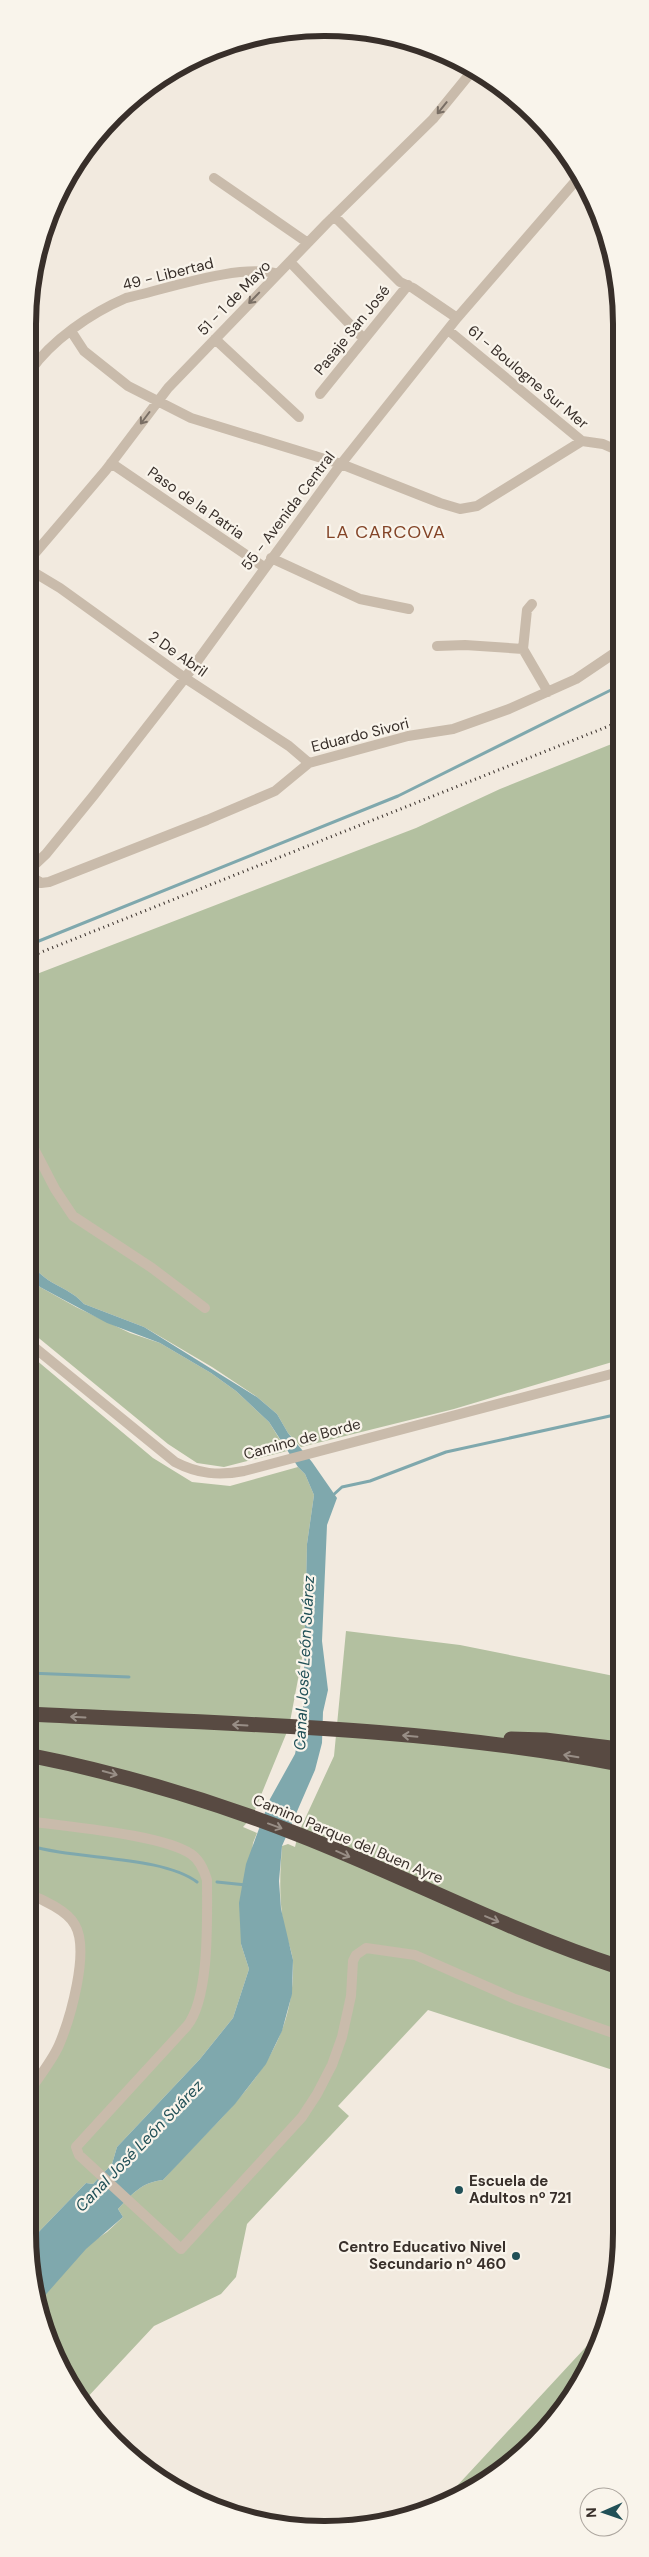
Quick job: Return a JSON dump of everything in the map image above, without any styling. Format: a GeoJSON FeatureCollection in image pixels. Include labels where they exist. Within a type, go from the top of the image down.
{"type":"FeatureCollection","features":[{"type":"Feature","properties":{"kind":"highway"},"geometry":{"type":"LineString","coordinates":[[36,1714],[338,1730],[478,1742],[613,1763]]}},
{"type":"Feature","properties":{"kind":"highway"},"geometry":{"type":"LineString","coordinates":[[478,1742],[531,1739],[613,1748]]}},
{"type":"Feature","properties":{"kind":"highway","name":"Camino Parque del Buen Ayre"},"geometry":{"type":"LineString","coordinates":[[36,1757],[127,1778],[252,1817],[298,1834],[528,1935],[613,1965]]}},
{"type":"Feature","properties":{"kind":"street","name":"51 - 1 de Mayo"},"geometry":{"type":"LineString","coordinates":[[36,552],[158,402],[215,339],[334,216],[433,119],[469,75]]}},
{"type":"Feature","properties":{"kind":"street"},"geometry":{"type":"LineString","coordinates":[[214,178],[308,243]]}},
{"type":"Feature","properties":{"kind":"street","name":"55 - Avenida Central"},"geometry":{"type":"LineString","coordinates":[[36,863],[46,854],[94,795],[184,678],[341,464],[457,318],[575,181]]}},
{"type":"Feature","properties":{"kind":"street","name":"61 - Boulogne Sur Mer"},"geometry":{"type":"LineString","coordinates":[[334,216],[400,282],[457,318]]}},
{"type":"Feature","properties":{"kind":"street"},"geometry":{"type":"LineString","coordinates":[[290,262],[364,339]]}},
{"type":"Feature","properties":{"kind":"street","name":"49 - Libertad"},"geometry":{"type":"LineString","coordinates":[[36,364],[48,350],[71,331],[113,304],[126,298],[214,277],[266,270],[278,274]]}},
{"type":"Feature","properties":{"kind":"street","name":"Pasaje San José"},"geometry":{"type":"LineString","coordinates":[[320,394],[408,286]]}},
{"type":"Feature","properties":{"kind":"street","name":"61 - Boulogne Sur Mer"},"geometry":{"type":"LineString","coordinates":[[448,330],[582,441],[603,444],[613,448]]}},
{"type":"Feature","properties":{"kind":"street"},"geometry":{"type":"LineString","coordinates":[[71,331],[84,351],[128,386],[191,418],[341,464],[460,509],[477,506],[582,441]]}},
{"type":"Feature","properties":{"kind":"street"},"geometry":{"type":"LineString","coordinates":[[215,339],[299,417]]}},
{"type":"Feature","properties":{"kind":"street","name":"Paso de la Patria"},"geometry":{"type":"LineString","coordinates":[[111,462],[264,568]]}},
{"type":"Feature","properties":{"kind":"street"},"geometry":{"type":"LineString","coordinates":[[271,558],[360,599],[409,610]]}},
{"type":"Feature","properties":{"kind":"street","name":"2 De Abril"},"geometry":{"type":"LineString","coordinates":[[36,574],[60,588],[184,678],[289,746],[310,763]]}},
{"type":"Feature","properties":{"kind":"street"},"geometry":{"type":"LineString","coordinates":[[532,604],[527,610],[523,649],[548,692]]}},
{"type":"Feature","properties":{"kind":"street"},"geometry":{"type":"LineString","coordinates":[[437,646],[465,644],[523,649]]}},
{"type":"Feature","properties":{"kind":"street","name":"Eduardo Sivori"},"geometry":{"type":"LineString","coordinates":[[36,880],[41,883],[49,882],[207,820],[275,790],[310,763],[408,736],[453,729],[509,710],[592,671],[613,655]]}},
{"type":"Feature","properties":{"kind":"street"},"geometry":{"type":"LineString","coordinates":[[36,1152],[55,1189],[73,1216],[152,1268],[205,1308]]}},
{"type":"Feature","properties":{"kind":"street","name":"Camino de Borde"},"geometry":{"type":"LineString","coordinates":[[36,1349],[175,1462],[214,1474],[229,1474],[613,1374]]}},
{"type":"Feature","properties":{"kind":"street"},"geometry":{"type":"LineString","coordinates":[[36,1822],[136,1837],[168,1845],[191,1854],[204,1869],[207,1880],[204,1954],[199,2002],[187,2026],[76,2147],[79,2154],[181,2249],[302,2117],[317,2094],[342,2037],[351,1996],[353,1961],[356,1955],[366,1948],[415,1955],[515,1999],[613,2033]]}},
{"type":"Feature","properties":{"kind":"street"},"geometry":{"type":"LineString","coordinates":[[36,1897],[50,1903],[75,1924],[81,1951],[72,2004],[58,2046],[36,2080]]}},
{"type":"Feature","properties":{"kind":"green space"},"geometry":{"type":"Polygon","coordinates":[[[613,743],[613,1362],[454,1409],[301,1447],[288,1433],[277,1414],[257,1397],[212,1367],[144,1327],[84,1304],[77,1297],[45,1278],[36,1269],[36,974],[416,828],[500,789],[613,743]]]}},
{"type":"Feature","properties":{"kind":"green space"},"geometry":{"type":"Polygon","coordinates":[[[36,1283],[76,1307],[130,1333],[160,1343],[211,1373],[236,1391],[269,1422],[287,1451],[224,1467],[197,1463],[168,1444],[36,1336],[36,1283]]]}},
{"type":"Feature","properties":{"kind":"green space"},"geometry":{"type":"Polygon","coordinates":[[[36,1360],[153,1458],[192,1482],[230,1486],[298,1467],[305,1474],[314,1495],[307,1544],[305,1642],[289,1727],[252,1817],[243,1827],[257,1833],[253,1843],[241,1944],[249,1969],[233,2018],[200,2059],[117,2147],[112,2164],[93,2184],[86,2183],[36,2235],[36,2081],[59,2045],[81,1951],[75,1924],[36,1899],[36,1360]]]}},
{"type":"Feature","properties":{"kind":"green space"},"geometry":{"type":"Polygon","coordinates":[[[346,1631],[460,1645],[613,1676],[613,2070],[428,2010],[338,2106],[349,2116],[247,2224],[236,2277],[221,2294],[154,2326],[88,2397],[75,2377],[58,2343],[44,2297],[44,2274],[107,2232],[123,2217],[118,2209],[143,2186],[163,2180],[231,2108],[269,2057],[282,2029],[291,1998],[293,1962],[284,1927],[280,1884],[282,1846],[288,1844],[295,1847],[298,1834],[334,1756],[346,1631]]]}},
{"type":"Feature","properties":{"kind":"green space"},"geometry":{"type":"Polygon","coordinates":[[[592,2341],[574,2377],[541,2423],[500,2461],[452,2491],[592,2341]]]}},
{"type":"Feature","properties":{"kind":"water","name":"Canal José León Suárez"},"geometry":{"type":"Polygon","coordinates":[[[36,1269],[45,1278],[77,1297],[84,1304],[144,1327],[257,1397],[277,1414],[288,1433],[312,1462],[337,1498],[327,1525],[322,1641],[328,1690],[323,1712],[322,1743],[315,1770],[282,1846],[279,1881],[281,1909],[293,1960],[292,1994],[282,2031],[266,2064],[235,2104],[163,2180],[143,2186],[128,2198],[118,2209],[123,2217],[86,2249],[44,2297],[36,2235],[86,2183],[93,2184],[112,2164],[117,2147],[200,2059],[233,2018],[249,1969],[241,1944],[239,1903],[246,1864],[270,1799],[295,1754],[303,1715],[307,1544],[314,1495],[305,1474],[298,1467],[269,1422],[236,1391],[211,1373],[160,1343],[107,1323],[36,1283],[36,1269]]]}},
{"type":"Feature","properties":{"kind":"waterway"},"geometry":{"type":"LineString","coordinates":[[36,942],[398,796],[613,689]]}},
{"type":"Feature","properties":{"kind":"waterway"},"geometry":{"type":"LineString","coordinates":[[332,1496],[342,1487],[370,1481],[446,1452],[613,1415]]}},
{"type":"Feature","properties":{"kind":"waterway"},"geometry":{"type":"LineString","coordinates":[[36,1673],[129,1677]]}},
{"type":"Feature","properties":{"kind":"waterway"},"geometry":{"type":"LineString","coordinates":[[36,1847],[140,1862],[181,1873],[197,1882]]}},
{"type":"Feature","properties":{"kind":"waterway"},"geometry":{"type":"LineString","coordinates":[[217,1882],[246,1885]]}},
{"type":"Feature","properties":{"kind":"railway"},"geometry":{"type":"LineString","coordinates":[[36,954],[613,724]]}},
{"type":"Feature","properties":{"kind":"place","name":"Escuela de Adultos nº 721"},"geometry":{"type":"Point","coordinates":[459,2190]}},
{"type":"Feature","properties":{"kind":"place","name":"Centro Educativo Nivel Secundario nº 460"},"geometry":{"type":"Point","coordinates":[516,2256]}},
{"type":"Feature","properties":{"kind":"district","name":"LA CARCOVA"},"geometry":{"type":"Point","coordinates":[386,532]}}]}
